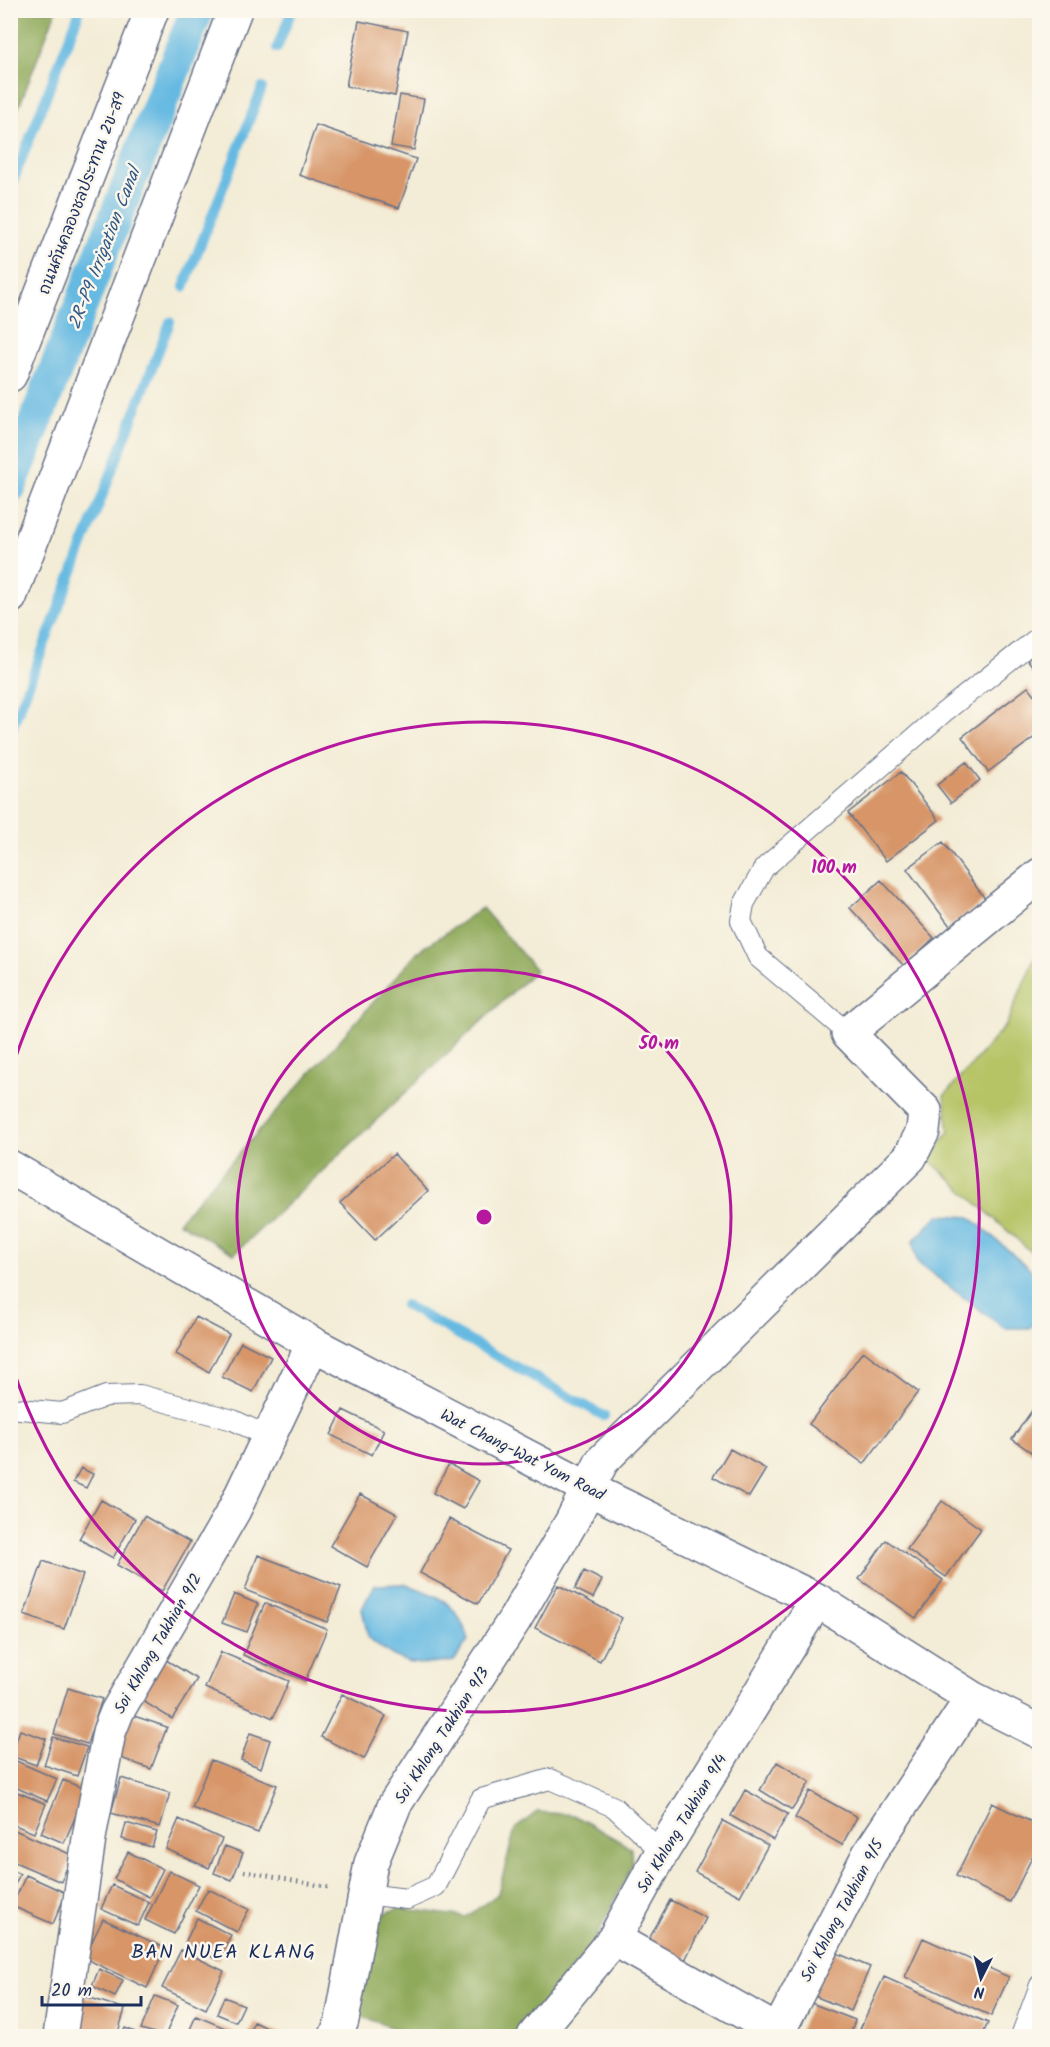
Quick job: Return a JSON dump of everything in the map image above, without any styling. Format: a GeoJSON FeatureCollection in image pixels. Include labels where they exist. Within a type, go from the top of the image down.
{"type":"FeatureCollection","features":[{"type":"Feature","properties":{"kind":"street","name":"ถนนคันคลองชลประทาน 2ข-ส9"},"geometry":{"type":"LineString","coordinates":[[10,375],[153,10]]}},
{"type":"Feature","properties":{"kind":"street"},"geometry":{"type":"LineString","coordinates":[[10,597],[235,10]]}},
{"type":"Feature","properties":{"kind":"street"},"geometry":{"type":"LineString","coordinates":[[848,1033],[1040,875]]}},
{"type":"Feature","properties":{"kind":"street","name":"Soi Khlong Takhian 9/3"},"geometry":{"type":"LineString","coordinates":[[336,2037],[342,2020],[371,1863],[395,1804],[515,1619],[572,1521],[602,1461],[910,1156],[923,1131],[925,1111],[848,1033]]}},
{"type":"Feature","properties":{"kind":"street","name":"Wat Chang-Wat Yom Road"},"geometry":{"type":"LineString","coordinates":[[10,1167],[313,1344],[587,1488],[817,1600],[972,1698],[1040,1732]]}},
{"type":"Feature","properties":{"kind":"street","name":"Soi Khlong Takhian 9/2"},"geometry":{"type":"LineString","coordinates":[[60,2037],[90,1832],[109,1732],[117,1712],[234,1510],[313,1344]]}},
{"type":"Feature","properties":{"kind":"street","name":"Soi Khlong Takhian 9/4"},"geometry":{"type":"LineString","coordinates":[[534,2037],[614,1940],[662,1852],[817,1600]]}},
{"type":"Feature","properties":{"kind":"street","name":"Soi Khlong Takhian 9/5"},"geometry":{"type":"LineString","coordinates":[[777,2034],[868,1854],[972,1698]]}},
{"type":"Feature","properties":{"kind":"street"},"geometry":{"type":"LineString","coordinates":[[614,1940],[777,2034]]}},
{"type":"Feature","properties":{"kind":"lane"},"geometry":{"type":"LineString","coordinates":[[848,1033],[758,957],[741,921],[744,904],[764,868],[944,713],[1040,636]]}},
{"type":"Feature","properties":{"kind":"lane"},"geometry":{"type":"LineString","coordinates":[[10,1408],[62,1413],[106,1396],[140,1395],[233,1420],[269,1437]]}},
{"type":"Feature","properties":{"kind":"lane"},"geometry":{"type":"LineString","coordinates":[[365,1894],[407,1899],[436,1886],[482,1800],[550,1779],[614,1807],[662,1852]]}},
{"type":"Feature","properties":{"kind":"lane"},"geometry":{"type":"LineString","coordinates":[[1021,2037],[1040,1985]]}},
{"type":"Feature","properties":{"kind":"path"},"geometry":{"type":"LineString","coordinates":[[244,1871],[365,1894]]}},
{"type":"Feature","properties":{"kind":"green space"},"geometry":{"type":"Polygon","coordinates":[[[10,11],[56,11],[11,127],[10,11]]]}},
{"type":"Feature","properties":{"kind":"green space"},"geometry":{"type":"Polygon","coordinates":[[[482,908],[536,970],[234,1254],[178,1222],[418,952],[482,908]]]}},
{"type":"Feature","properties":{"kind":"green space"},"geometry":{"type":"Polygon","coordinates":[[[1039,948],[1040,1259],[929,1160],[949,1131],[944,1096],[1006,1025],[1039,948]]]}},
{"type":"Feature","properties":{"kind":"green space"},"geometry":{"type":"Polygon","coordinates":[[[537,1812],[574,1815],[631,1848],[632,1865],[595,1940],[519,2036],[413,2036],[353,2013],[371,1918],[399,1908],[466,1917],[498,1894],[515,1829],[537,1812]]]}},
{"type":"Feature","properties":{"kind":"water"},"geometry":{"type":"Polygon","coordinates":[[[939,1215],[970,1217],[1039,1277],[1039,1317],[1030,1328],[1004,1328],[917,1262],[913,1241],[939,1215]]]}},
{"type":"Feature","properties":{"kind":"water"},"geometry":{"type":"Polygon","coordinates":[[[406,1584],[438,1597],[459,1617],[468,1640],[454,1661],[427,1664],[407,1662],[389,1653],[368,1637],[362,1608],[375,1585],[406,1584]]]}},
{"type":"Feature","properties":{"kind":"building"},"geometry":{"type":"Polygon","coordinates":[[[359,21],[408,31],[395,96],[346,86],[359,21]]]}},
{"type":"Feature","properties":{"kind":"building"},"geometry":{"type":"Polygon","coordinates":[[[400,95],[424,99],[414,150],[391,146],[400,95]]]}},
{"type":"Feature","properties":{"kind":"building"},"geometry":{"type":"Polygon","coordinates":[[[316,125],[416,159],[399,208],[299,175],[316,125]]]}},
{"type":"Feature","properties":{"kind":"building"},"geometry":{"type":"Polygon","coordinates":[[[1040,650],[1040,676],[1027,659],[1040,650]]]}},
{"type":"Feature","properties":{"kind":"building"},"geometry":{"type":"Polygon","coordinates":[[[1028,687],[1040,702],[1040,733],[988,772],[962,737],[1028,687]]]}},
{"type":"Feature","properties":{"kind":"building"},"geometry":{"type":"Polygon","coordinates":[[[966,762],[980,780],[951,803],[937,785],[966,762]]]}},
{"type":"Feature","properties":{"kind":"building"},"geometry":{"type":"Polygon","coordinates":[[[901,772],[939,820],[886,861],[848,813],[901,772]]]}},
{"type":"Feature","properties":{"kind":"building"},"geometry":{"type":"Polygon","coordinates":[[[943,842],[986,900],[950,926],[907,869],[943,842]]]}},
{"type":"Feature","properties":{"kind":"building"},"geometry":{"type":"Polygon","coordinates":[[[881,880],[934,938],[904,966],[850,908],[881,880]]]}},
{"type":"Feature","properties":{"kind":"building"},"geometry":{"type":"Polygon","coordinates":[[[394,1154],[428,1191],[375,1240],[340,1203],[394,1154]]]}},
{"type":"Feature","properties":{"kind":"building"},"geometry":{"type":"Polygon","coordinates":[[[196,1317],[229,1334],[209,1372],[176,1354],[196,1317]]]}},
{"type":"Feature","properties":{"kind":"building"},"geometry":{"type":"Polygon","coordinates":[[[241,1342],[271,1357],[253,1392],[222,1377],[241,1342]]]}},
{"type":"Feature","properties":{"kind":"building"},"geometry":{"type":"Polygon","coordinates":[[[863,1351],[918,1392],[864,1464],[809,1424],[863,1351]]]}},
{"type":"Feature","properties":{"kind":"building"},"geometry":{"type":"Polygon","coordinates":[[[1033,1409],[1040,1413],[1040,1458],[1012,1439],[1033,1409]]]}},
{"type":"Feature","properties":{"kind":"building"},"geometry":{"type":"Polygon","coordinates":[[[343,1410],[384,1430],[372,1455],[331,1435],[343,1410]]]}},
{"type":"Feature","properties":{"kind":"building"},"geometry":{"type":"Polygon","coordinates":[[[730,1449],[766,1469],[749,1497],[713,1477],[730,1449]]]}},
{"type":"Feature","properties":{"kind":"building"},"geometry":{"type":"Polygon","coordinates":[[[449,1464],[479,1481],[463,1509],[433,1493],[449,1464]]]}},
{"type":"Feature","properties":{"kind":"building"},"geometry":{"type":"Polygon","coordinates":[[[81,1468],[93,1474],[86,1488],[73,1482],[81,1468]]]}},
{"type":"Feature","properties":{"kind":"building"},"geometry":{"type":"Polygon","coordinates":[[[360,1494],[397,1514],[367,1567],[330,1546],[360,1494]]]}},
{"type":"Feature","properties":{"kind":"building"},"geometry":{"type":"Polygon","coordinates":[[[101,1500],[135,1519],[113,1558],[79,1539],[101,1500]]]}},
{"type":"Feature","properties":{"kind":"building"},"geometry":{"type":"Polygon","coordinates":[[[942,1501],[981,1529],[946,1577],[907,1549],[942,1501]]]}},
{"type":"Feature","properties":{"kind":"building"},"geometry":{"type":"Polygon","coordinates":[[[144,1516],[190,1542],[162,1591],[117,1565],[144,1516]]]}},
{"type":"Feature","properties":{"kind":"building"},"geometry":{"type":"Polygon","coordinates":[[[449,1519],[508,1550],[478,1604],[420,1573],[449,1519]]]}},
{"type":"Feature","properties":{"kind":"building"},"geometry":{"type":"Polygon","coordinates":[[[886,1540],[943,1580],[916,1618],[859,1579],[886,1540]]]}},
{"type":"Feature","properties":{"kind":"building"},"geometry":{"type":"Polygon","coordinates":[[[258,1555],[341,1587],[327,1622],[245,1590],[258,1555]]]}},
{"type":"Feature","properties":{"kind":"building"},"geometry":{"type":"Polygon","coordinates":[[[43,1561],[83,1575],[64,1629],[24,1615],[43,1561]]]}},
{"type":"Feature","properties":{"kind":"building"},"geometry":{"type":"Polygon","coordinates":[[[584,1571],[602,1580],[593,1598],[575,1589],[584,1571]]]}},
{"type":"Feature","properties":{"kind":"building"},"geometry":{"type":"Polygon","coordinates":[[[558,1585],[622,1618],[600,1661],[535,1628],[558,1585]]]}},
{"type":"Feature","properties":{"kind":"building"},"geometry":{"type":"Polygon","coordinates":[[[234,1594],[258,1604],[247,1632],[222,1623],[234,1594]]]}},
{"type":"Feature","properties":{"kind":"building"},"geometry":{"type":"Polygon","coordinates":[[[265,1603],[327,1629],[305,1681],[243,1655],[265,1603]]]}},
{"type":"Feature","properties":{"kind":"building"},"geometry":{"type":"Polygon","coordinates":[[[221,1652],[289,1681],[273,1718],[205,1688],[221,1652]]]}},
{"type":"Feature","properties":{"kind":"building"},"geometry":{"type":"Polygon","coordinates":[[[158,1655],[197,1679],[172,1719],[133,1695],[158,1655]]]}},
{"type":"Feature","properties":{"kind":"building"},"geometry":{"type":"Polygon","coordinates":[[[68,1688],[102,1699],[87,1744],[54,1734],[68,1688]]]}},
{"type":"Feature","properties":{"kind":"building"},"geometry":{"type":"Polygon","coordinates":[[[342,1694],[386,1716],[364,1759],[321,1737],[342,1694]]]}},
{"type":"Feature","properties":{"kind":"building"},"geometry":{"type":"Polygon","coordinates":[[[125,1713],[167,1727],[151,1769],[110,1754],[125,1713]]]}},
{"type":"Feature","properties":{"kind":"building"},"geometry":{"type":"Polygon","coordinates":[[[20,1730],[46,1739],[36,1765],[11,1756],[20,1730]]]}},
{"type":"Feature","properties":{"kind":"building"},"geometry":{"type":"Polygon","coordinates":[[[250,1733],[270,1740],[261,1768],[241,1760],[250,1733]]]}},
{"type":"Feature","properties":{"kind":"building"},"geometry":{"type":"Polygon","coordinates":[[[53,1737],[87,1747],[77,1776],[44,1765],[53,1737]]]}},
{"type":"Feature","properties":{"kind":"building"},"geometry":{"type":"Polygon","coordinates":[[[14,1760],[57,1779],[47,1801],[10,1785],[10,1768],[14,1760]]]}},
{"type":"Feature","properties":{"kind":"building"},"geometry":{"type":"Polygon","coordinates":[[[211,1760],[277,1785],[258,1833],[192,1808],[211,1760]]]}},
{"type":"Feature","properties":{"kind":"building"},"geometry":{"type":"Polygon","coordinates":[[[777,1762],[810,1782],[792,1810],[760,1790],[777,1762]]]}},
{"type":"Feature","properties":{"kind":"building"},"geometry":{"type":"Polygon","coordinates":[[[121,1778],[170,1793],[160,1827],[111,1813],[121,1778]]]}},
{"type":"Feature","properties":{"kind":"building"},"geometry":{"type":"Polygon","coordinates":[[[63,1780],[87,1790],[64,1843],[41,1833],[63,1780]]]}},
{"type":"Feature","properties":{"kind":"building"},"geometry":{"type":"Polygon","coordinates":[[[10,1789],[46,1804],[34,1833],[10,1823],[10,1789]]]}},
{"type":"Feature","properties":{"kind":"building"},"geometry":{"type":"Polygon","coordinates":[[[745,1790],[788,1814],[773,1840],[731,1816],[745,1790]]]}},
{"type":"Feature","properties":{"kind":"building"},"geometry":{"type":"Polygon","coordinates":[[[810,1791],[857,1817],[842,1845],[795,1818],[810,1791]]]}},
{"type":"Feature","properties":{"kind":"building"},"geometry":{"type":"Polygon","coordinates":[[[992,1803],[1040,1826],[1040,1841],[1010,1902],[956,1876],[992,1803]]]}},
{"type":"Feature","properties":{"kind":"building"},"geometry":{"type":"Polygon","coordinates":[[[179,1819],[222,1839],[209,1868],[166,1849],[179,1819]]]}},
{"type":"Feature","properties":{"kind":"building"},"geometry":{"type":"Polygon","coordinates":[[[723,1821],[768,1845],[740,1896],[695,1872],[723,1821]]]}},
{"type":"Feature","properties":{"kind":"building"},"geometry":{"type":"Polygon","coordinates":[[[126,1823],[157,1832],[152,1847],[122,1839],[126,1823]]]}},
{"type":"Feature","properties":{"kind":"building"},"geometry":{"type":"Polygon","coordinates":[[[10,1828],[72,1855],[61,1882],[10,1860],[10,1828]]]}},
{"type":"Feature","properties":{"kind":"building"},"geometry":{"type":"Polygon","coordinates":[[[225,1846],[243,1853],[232,1880],[214,1873],[225,1846]]]}},
{"type":"Feature","properties":{"kind":"building"},"geometry":{"type":"Polygon","coordinates":[[[128,1852],[163,1869],[149,1897],[114,1879],[128,1852]]]}},
{"type":"Feature","properties":{"kind":"building"},"geometry":{"type":"Polygon","coordinates":[[[10,1870],[20,1874],[10,1895],[10,1870]]]}},
{"type":"Feature","properties":{"kind":"building"},"geometry":{"type":"Polygon","coordinates":[[[169,1871],[199,1885],[174,1934],[145,1920],[169,1871]]]}},
{"type":"Feature","properties":{"kind":"building"},"geometry":{"type":"Polygon","coordinates":[[[26,1875],[66,1893],[53,1924],[12,1906],[26,1875]]]}},
{"type":"Feature","properties":{"kind":"building"},"geometry":{"type":"Polygon","coordinates":[[[112,1885],[149,1902],[138,1926],[101,1909],[112,1885]]]}},
{"type":"Feature","properties":{"kind":"building"},"geometry":{"type":"Polygon","coordinates":[[[208,1889],[249,1909],[237,1932],[196,1911],[208,1889]]]}},
{"type":"Feature","properties":{"kind":"building"},"geometry":{"type":"Polygon","coordinates":[[[670,1900],[706,1918],[685,1960],[648,1941],[670,1900]]]}},
{"type":"Feature","properties":{"kind":"building"},"geometry":{"type":"Polygon","coordinates":[[[197,1918],[231,1935],[218,1960],[185,1943],[197,1918]]]}},
{"type":"Feature","properties":{"kind":"building"},"geometry":{"type":"Polygon","coordinates":[[[103,1919],[165,1948],[147,1988],[84,1958],[103,1919]]]}},
{"type":"Feature","properties":{"kind":"building"},"geometry":{"type":"Polygon","coordinates":[[[923,1938],[1009,1977],[991,2016],[905,1977],[923,1938]]]}},
{"type":"Feature","properties":{"kind":"building"},"geometry":{"type":"Polygon","coordinates":[[[181,1950],[224,1971],[206,2009],[162,1988],[181,1950]]]}},
{"type":"Feature","properties":{"kind":"building"},"geometry":{"type":"Polygon","coordinates":[[[832,1951],[870,1967],[851,2011],[812,1995],[832,1951]]]}},
{"type":"Feature","properties":{"kind":"building"},"geometry":{"type":"Polygon","coordinates":[[[99,1969],[123,1980],[115,1997],[92,1986],[99,1969]]]}},
{"type":"Feature","properties":{"kind":"building"},"geometry":{"type":"Polygon","coordinates":[[[884,1977],[988,2023],[982,2036],[877,2036],[860,2029],[884,1977]]]}},
{"type":"Feature","properties":{"kind":"building"},"geometry":{"type":"Polygon","coordinates":[[[81,1995],[125,2009],[117,2036],[68,2036],[81,1995]]]}},
{"type":"Feature","properties":{"kind":"building"},"geometry":{"type":"Polygon","coordinates":[[[155,1996],[178,2005],[165,2036],[141,2029],[155,1996]]]}},
{"type":"Feature","properties":{"kind":"building"},"geometry":{"type":"Polygon","coordinates":[[[224,1997],[244,2005],[236,2022],[217,2014],[224,1997]]]}},
{"type":"Feature","properties":{"kind":"building"},"geometry":{"type":"Polygon","coordinates":[[[811,2003],[855,2020],[850,2035],[854,2036],[797,2036],[811,2003]]]}},
{"type":"Feature","properties":{"kind":"building"},"geometry":{"type":"Polygon","coordinates":[[[196,2016],[237,2033],[236,2036],[187,2036],[196,2016]]]}},
{"type":"Feature","properties":{"kind":"building"},"geometry":{"type":"Polygon","coordinates":[[[254,2022],[286,2036],[248,2036],[254,2022]]]}},
{"type":"Feature","properties":{"kind":"building"},"geometry":{"type":"Polygon","coordinates":[[[125,2028],[140,2034],[139,2036],[122,2036],[125,2028]]]}},
{"type":"Feature","properties":{"kind":"waterway"},"geometry":{"type":"LineString","coordinates":[[10,189],[80,10]]}},
{"type":"Feature","properties":{"kind":"waterway","name":"2R-P9 Irrigation Canal"},"geometry":{"type":"LineString","coordinates":[[10,486],[197,10]]}},
{"type":"Feature","properties":{"kind":"waterway"},"geometry":{"type":"LineString","coordinates":[[277,48],[292,10]]}},
{"type":"Feature","properties":{"kind":"waterway"},"geometry":{"type":"LineString","coordinates":[[184,287],[262,88]]}},
{"type":"Feature","properties":{"kind":"waterway"},"geometry":{"type":"LineString","coordinates":[[10,733],[170,322]]}},
{"type":"Feature","properties":{"kind":"waterway"},"geometry":{"type":"LineString","coordinates":[[405,1305],[604,1416]]}},
{"type":"Feature","properties":{"kind":"district","name":"BAN NUEA KLANG"},"geometry":{"type":"Point","coordinates":[224,1951]}}]}
